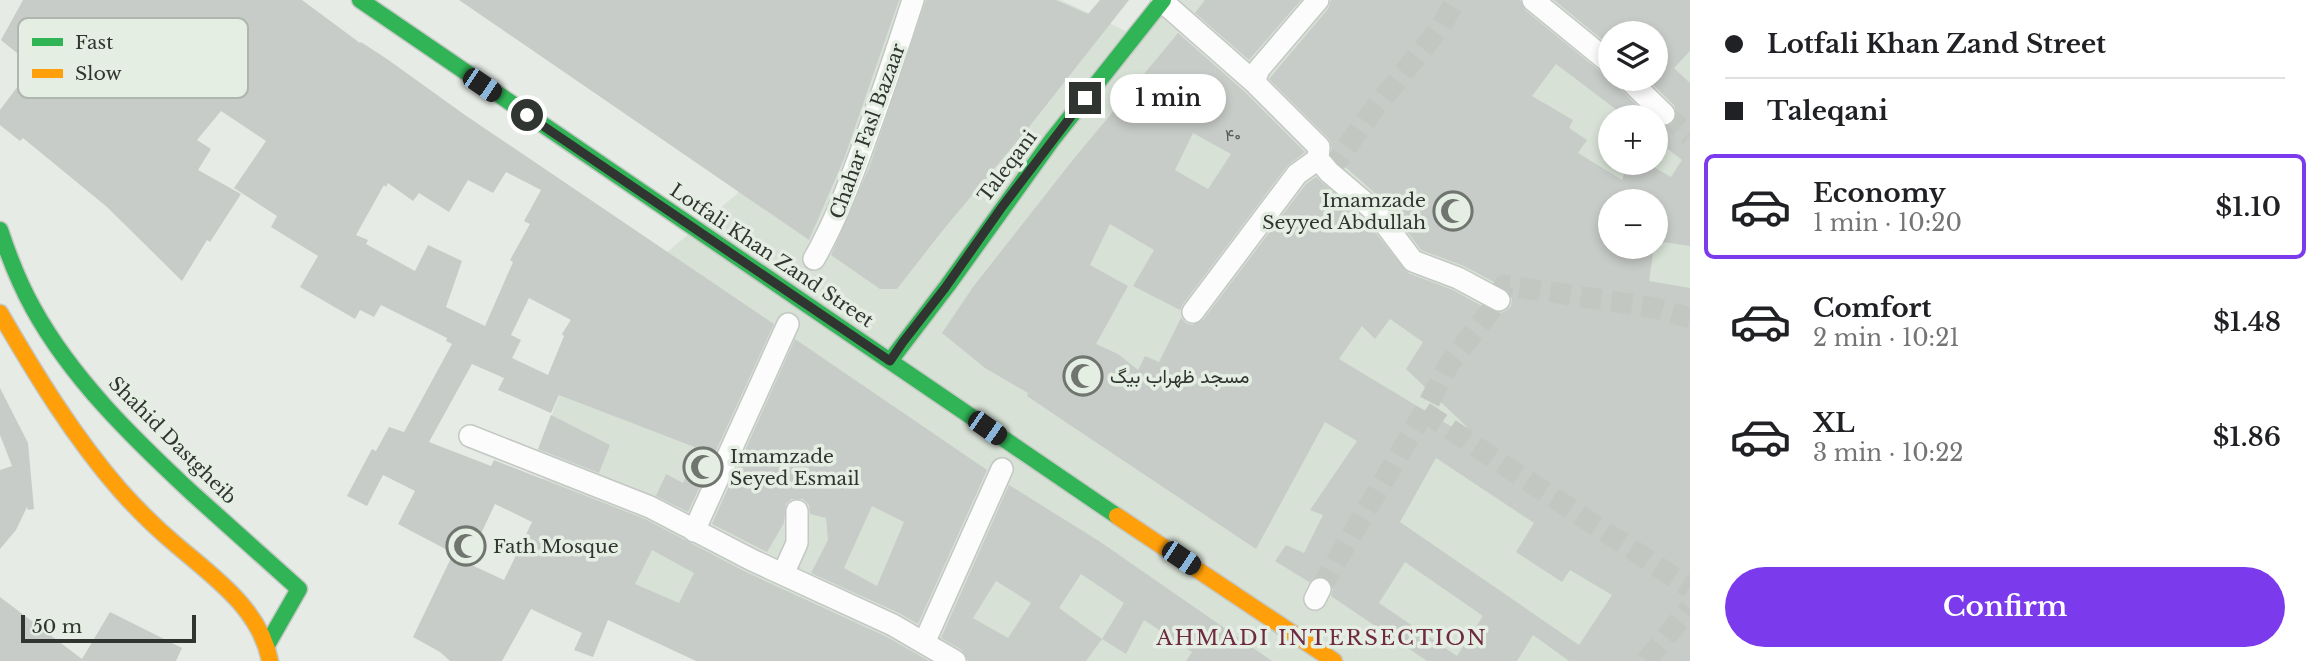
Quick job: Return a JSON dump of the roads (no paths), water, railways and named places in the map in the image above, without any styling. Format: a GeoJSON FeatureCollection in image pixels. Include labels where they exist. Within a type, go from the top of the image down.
{"type":"FeatureCollection","features":[{"type":"Feature","properties":{"kind":"street","name":"Lotfali Khan Zand Street"},"geometry":{"type":"LineString","coordinates":[[360,0],[1006,442],[1334,661]]}},
{"type":"Feature","properties":{"kind":"street","name":"Chahar Fasl Bazaar"},"geometry":{"type":"LineString","coordinates":[[814,259],[832,228],[845,195],[913,0]]}},
{"type":"Feature","properties":{"kind":"street","name":"Taleqani"},"geometry":{"type":"LineString","coordinates":[[890,361],[1002,207],[1169,0]]}},
{"type":"Feature","properties":{"kind":"street"},"geometry":{"type":"LineString","coordinates":[[1169,0],[1257,75],[1319,147],[1324,165],[1376,212],[1413,261],[1458,278],[1499,300]]}},
{"type":"Feature","properties":{"kind":"street"},"geometry":{"type":"LineString","coordinates":[[1257,75],[1318,0]]}},
{"type":"Feature","properties":{"kind":"street"},"geometry":{"type":"LineString","coordinates":[[1533,0],[1598,54]]}},
{"type":"Feature","properties":{"kind":"street"},"geometry":{"type":"LineString","coordinates":[[1640,91],[1655,105]]}},
{"type":"Feature","properties":{"kind":"street"},"geometry":{"type":"LineString","coordinates":[[1193,312],[1297,174],[1324,165]]}},
{"type":"Feature","properties":{"kind":"street","name":"Shahid Dastgheib"},"geometry":{"type":"LineString","coordinates":[[0,230],[27,297],[42,325],[114,416],[162,464],[299,589],[268,653]]}},
{"type":"Feature","properties":{"kind":"street"},"geometry":{"type":"LineString","coordinates":[[0,313],[55,407],[99,466],[144,516],[246,608],[268,653]]}},
{"type":"Feature","properties":{"kind":"street"},"geometry":{"type":"LineString","coordinates":[[694,531],[788,324]]}},
{"type":"Feature","properties":{"kind":"street"},"geometry":{"type":"LineString","coordinates":[[470,436],[650,507],[694,531],[893,625],[955,661]]}},
{"type":"Feature","properties":{"kind":"street"},"geometry":{"type":"LineString","coordinates":[[924,643],[1002,469]]}},
{"type":"Feature","properties":{"kind":"street"},"geometry":{"type":"LineString","coordinates":[[783,574],[797,543],[797,511]]}},
{"type":"Feature","properties":{"kind":"tunnel"},"geometry":{"type":"LineString","coordinates":[[1329,172],[1374,109],[1439,29],[1456,0]]}},
{"type":"Feature","properties":{"kind":"tunnel"},"geometry":{"type":"LineString","coordinates":[[1668,117],[1690,136]]}},
{"type":"Feature","properties":{"kind":"tunnel"},"geometry":{"type":"LineString","coordinates":[[1320,589],[1424,412],[1449,364],[1499,300],[1504,285],[1656,308],[1690,318]]}},
{"type":"Feature","properties":{"kind":"tunnel"},"geometry":{"type":"LineString","coordinates":[[1424,412],[1690,588]]}},
{"type":"Feature","properties":{"kind":"tunnel"},"geometry":{"type":"LineString","coordinates":[[1646,661],[1690,608]]}},
{"type":"Feature","properties":{"kind":"place","name":"Imamzade Seyyed Abdullah"},"geometry":{"type":"Point","coordinates":[1453,211]}},
{"type":"Feature","properties":{"kind":"place","name":"مسجد ظهراب بیگ"},"geometry":{"type":"Point","coordinates":[1083,376]}},
{"type":"Feature","properties":{"kind":"place","name":"Imamzade Seyed Esmail"},"geometry":{"type":"Point","coordinates":[703,467]}},
{"type":"Feature","properties":{"kind":"place","name":"Fath Mosque"},"geometry":{"type":"Point","coordinates":[466,546]}},
{"type":"Feature","properties":{"kind":"district","name":"AHMADI INTERSECTION"},"geometry":{"type":"Point","coordinates":[1322,638]}}]}
